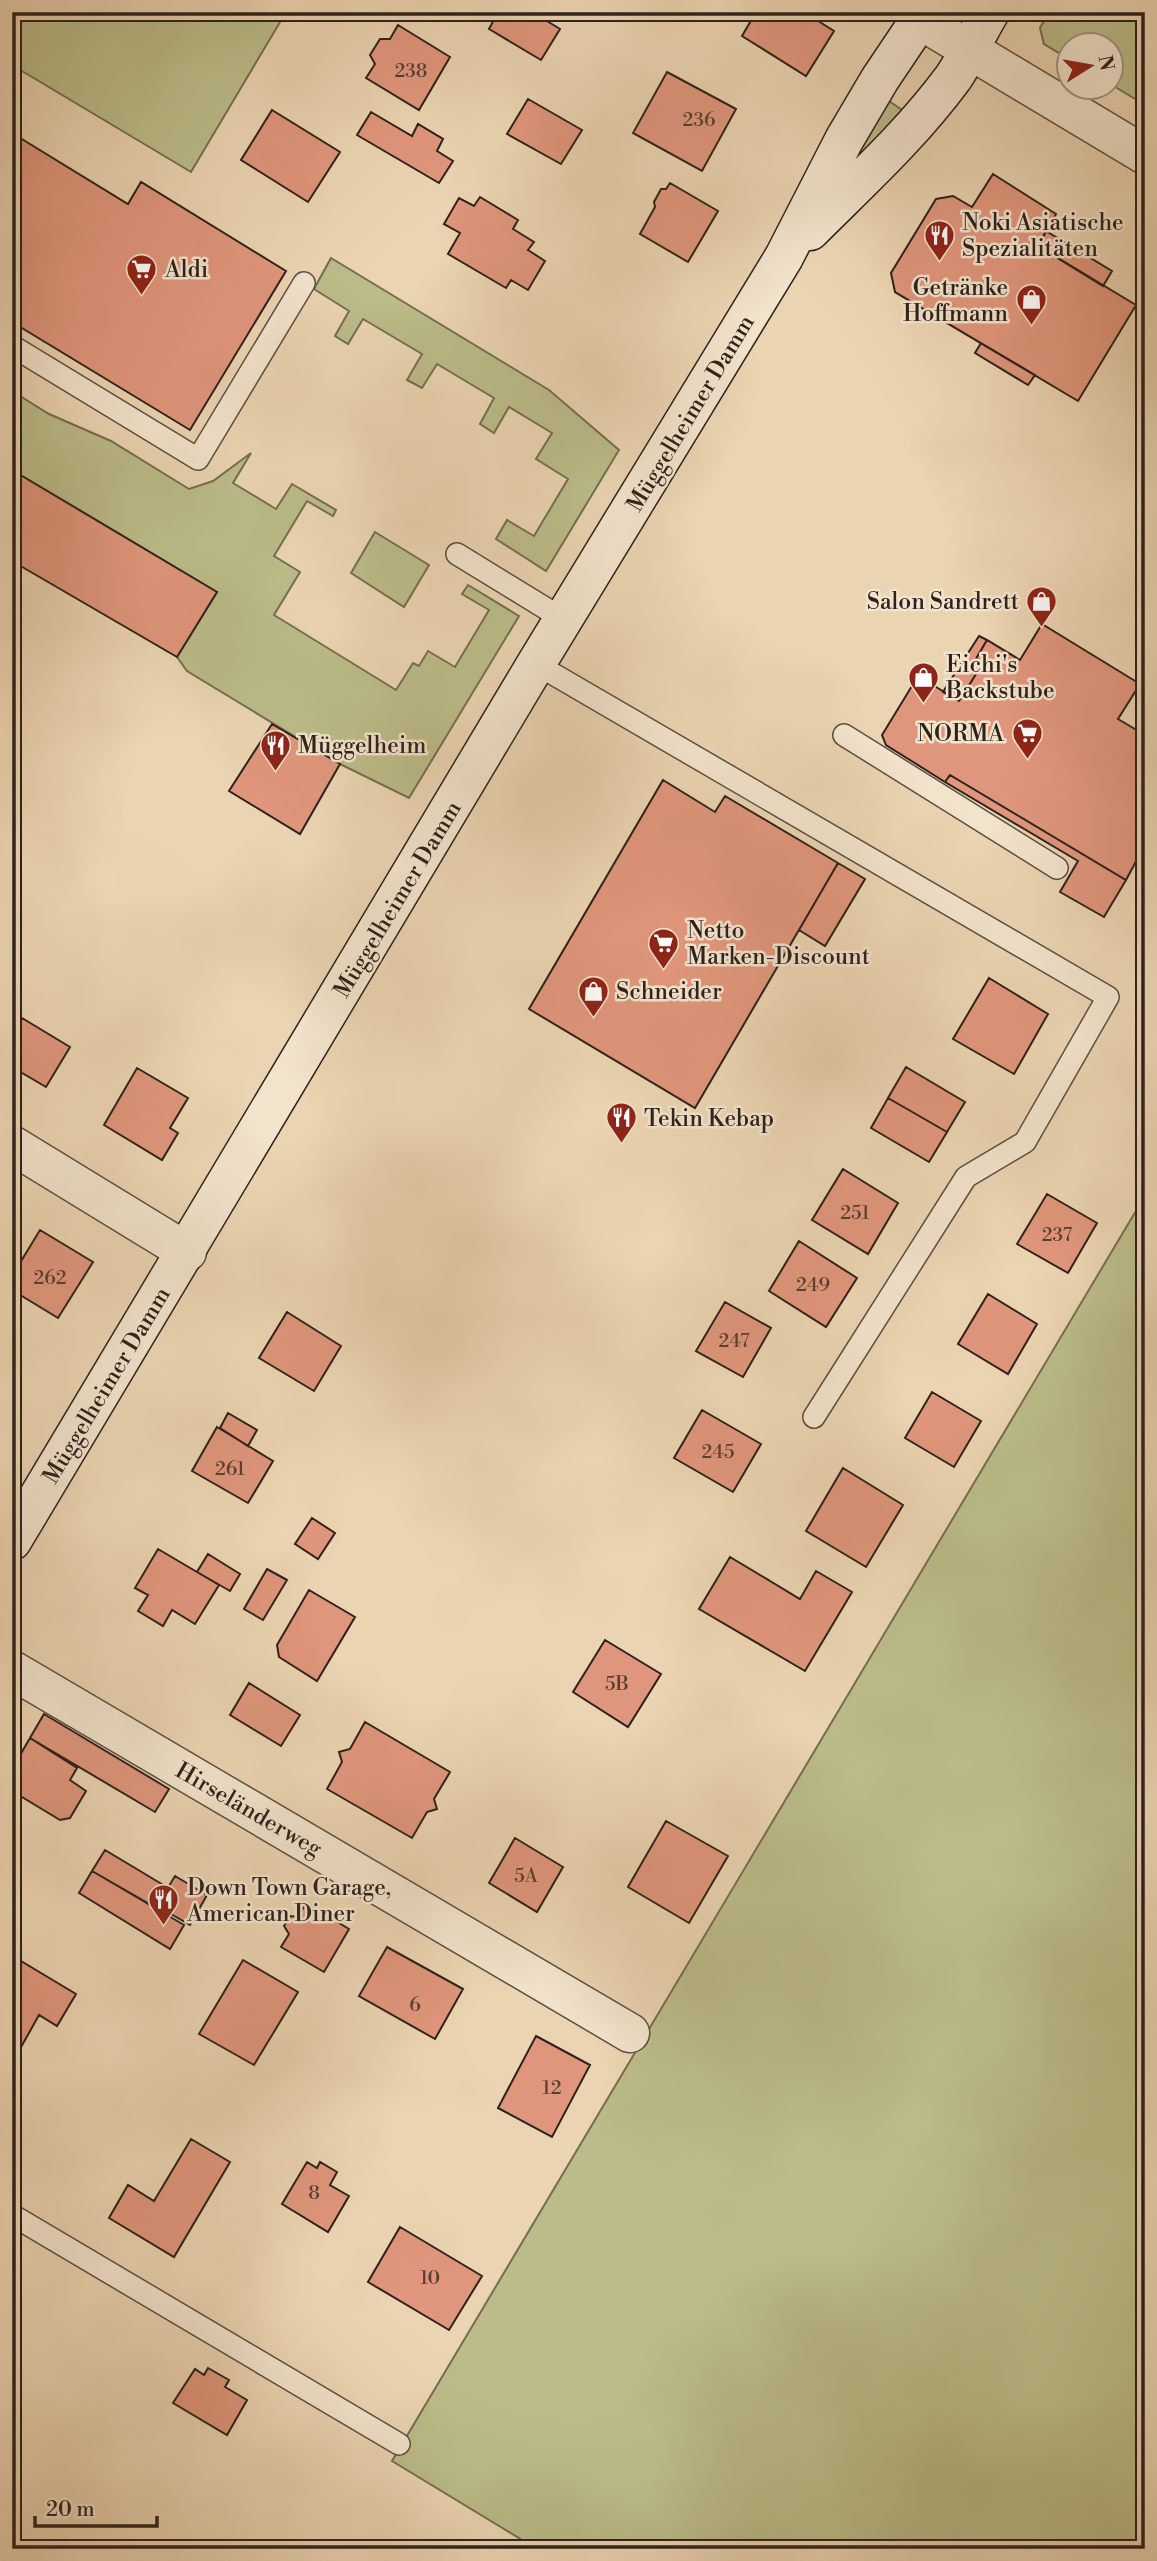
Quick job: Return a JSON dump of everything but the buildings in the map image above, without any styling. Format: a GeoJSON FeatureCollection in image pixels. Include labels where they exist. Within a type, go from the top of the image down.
{"type":"FeatureCollection","features":[{"type":"Feature","properties":{"kind":"main road","name":"Müggelheimer Damm"},"geometry":{"type":"LineString","coordinates":[[784,257],[890,154],[956,74],[990,12]]}},
{"type":"Feature","properties":{"kind":"main road","name":"Müggelheimer Damm"},"geometry":{"type":"LineString","coordinates":[[12,1541],[563,619],[784,257],[844,139],[923,16]]}},
{"type":"Feature","properties":{"kind":"main road"},"geometry":{"type":"LineString","coordinates":[[923,16],[968,51],[998,65],[1145,155]]}},
{"type":"Feature","properties":{"kind":"main road"},"geometry":{"type":"LineString","coordinates":[[12,1145],[187,1252]]}},
{"type":"Feature","properties":{"kind":"main road","name":"Hirseländerweg"},"geometry":{"type":"LineString","coordinates":[[12,1670],[630,2034]]}},
{"type":"Feature","properties":{"kind":"lane"},"geometry":{"type":"LineString","coordinates":[[12,346],[198,458],[304,283]]}},
{"type":"Feature","properties":{"kind":"lane"},"geometry":{"type":"LineString","coordinates":[[457,554],[563,619]]}},
{"type":"Feature","properties":{"kind":"lane"},"geometry":{"type":"LineString","coordinates":[[536,664],[1108,997],[1025,1142],[966,1177],[814,1417]]}},
{"type":"Feature","properties":{"kind":"lane"},"geometry":{"type":"LineString","coordinates":[[844,735],[1057,869]]}},
{"type":"Feature","properties":{"kind":"lane"},"geometry":{"type":"LineString","coordinates":[[12,2215],[399,2444]]}},
{"type":"Feature","properties":{"kind":"green space"},"geometry":{"type":"Polygon","coordinates":[[[12,12],[286,12],[191,172],[12,65],[12,12]]]}},
{"type":"Feature","properties":{"kind":"green space"},"geometry":{"type":"Polygon","coordinates":[[[1049,12],[1145,12],[1145,105],[1126,93],[1126,32],[1056,32],[1056,51],[1044,44],[1040,28],[1049,12]]]}},
{"type":"Feature","properties":{"kind":"green space"},"geometry":{"type":"Polygon","coordinates":[[[883,97],[908,114],[876,152],[841,167],[883,97]]]}},
{"type":"Feature","properties":{"kind":"green space"},"geometry":{"type":"Polygon","coordinates":[[[331,258],[549,390],[619,450],[546,571],[496,539],[507,520],[534,536],[568,479],[536,459],[552,433],[509,407],[494,433],[480,424],[494,398],[437,364],[422,388],[407,380],[422,354],[363,319],[348,344],[335,336],[349,311],[314,289],[331,258]]]}},
{"type":"Feature","properties":{"kind":"green space"},"geometry":{"type":"Polygon","coordinates":[[[12,391],[49,414],[111,441],[189,489],[213,481],[251,453],[233,483],[276,509],[292,484],[336,510],[333,516],[307,501],[274,556],[300,572],[274,615],[396,690],[413,663],[419,666],[428,651],[455,667],[489,610],[462,594],[468,585],[519,616],[409,798],[340,764],[187,671],[177,657],[217,592],[12,470],[12,391]]]}},
{"type":"Feature","properties":{"kind":"green space"},"geometry":{"type":"Polygon","coordinates":[[[375,532],[429,565],[404,607],[351,573],[375,532]]]}},
{"type":"Feature","properties":{"kind":"green space"},"geometry":{"type":"Polygon","coordinates":[[[1140,1204],[1145,1207],[1145,2549],[537,2549],[392,2461],[1140,1204]]]}},
{"type":"Feature","properties":{"kind":"place","name":"Noki Asiatische Spezialitäten"},"geometry":{"type":"Point","coordinates":[939,262]}},
{"type":"Feature","properties":{"kind":"place","name":"Aldi"},"geometry":{"type":"Point","coordinates":[142,296]}},
{"type":"Feature","properties":{"kind":"place","name":"Getränke Hoffmann"},"geometry":{"type":"Point","coordinates":[1031,327]}},
{"type":"Feature","properties":{"kind":"place","name":"Salon Sandrett"},"geometry":{"type":"Point","coordinates":[1042,628]}},
{"type":"Feature","properties":{"kind":"place","name":"Eichi's Backstube"},"geometry":{"type":"Point","coordinates":[923,704]}},
{"type":"Feature","properties":{"kind":"place","name":"NORMA"},"geometry":{"type":"Point","coordinates":[1027,760]}},
{"type":"Feature","properties":{"kind":"place","name":"Müggelheim"},"geometry":{"type":"Point","coordinates":[275,772]}},
{"type":"Feature","properties":{"kind":"place","name":"Netto Marken-Discount"},"geometry":{"type":"Point","coordinates":[664,970]}},
{"type":"Feature","properties":{"kind":"place","name":"Schneider"},"geometry":{"type":"Point","coordinates":[593,1018]}},
{"type":"Feature","properties":{"kind":"place","name":"Tekin Kebap"},"geometry":{"type":"Point","coordinates":[621,1145]}},
{"type":"Feature","properties":{"kind":"place","name":"Down Town Garage, American Diner"},"geometry":{"type":"Point","coordinates":[164,1927]}}]}
